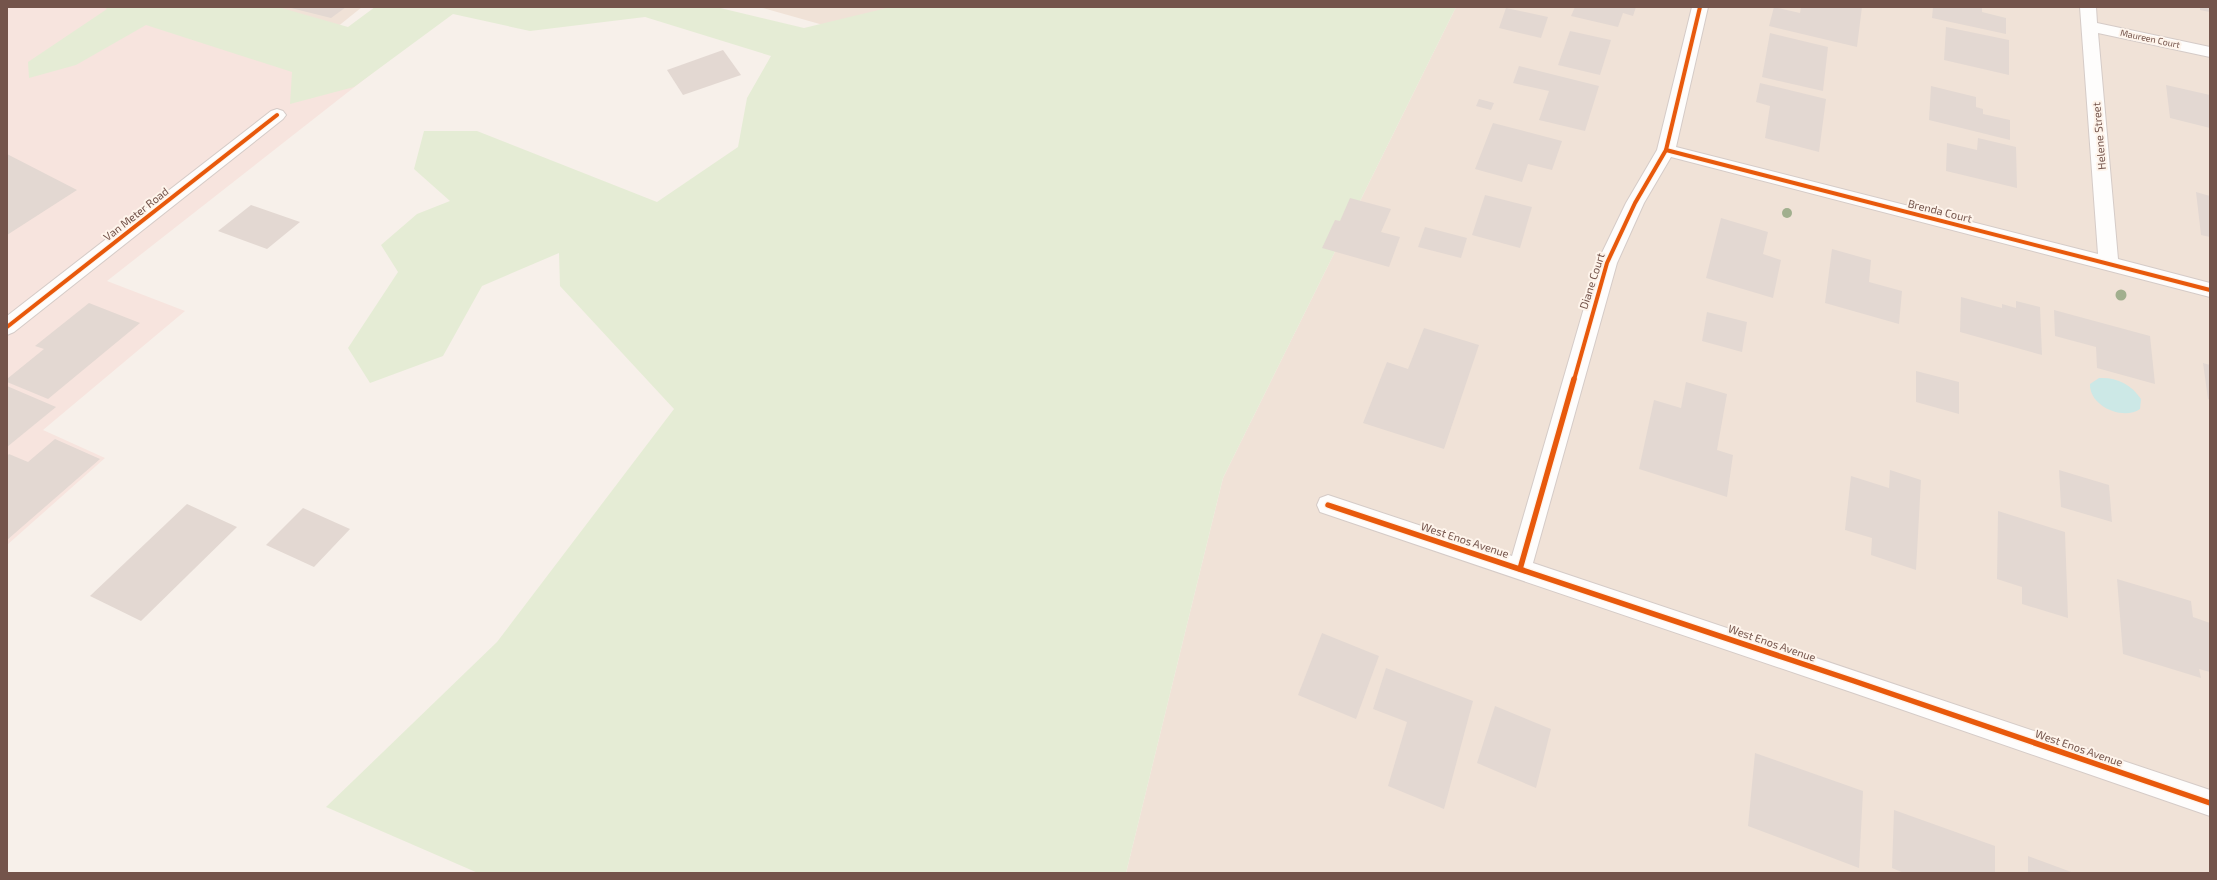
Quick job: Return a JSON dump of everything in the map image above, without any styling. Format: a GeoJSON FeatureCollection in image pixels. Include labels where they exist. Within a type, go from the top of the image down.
{"type":"FeatureCollection","features":[{"type":"Feature","properties":{"kind":"street","name":"Diane Court"},"geometry":{"type":"LineString","coordinates":[[1520,569],[1606,263],[1635,203],[1666,150],[1700,7]]}},
{"type":"Feature","properties":{"kind":"street","name":"Helene Street"},"geometry":{"type":"LineString","coordinates":[[2088,7],[2109,264]]}},
{"type":"Feature","properties":{"kind":"street","name":"Maureen Court"},"geometry":{"type":"LineString","coordinates":[[2090,26],[2210,52]]}},
{"type":"Feature","properties":{"kind":"street","name":"Van Meter Road"},"geometry":{"type":"LineString","coordinates":[[7,327],[277,115]]}},
{"type":"Feature","properties":{"kind":"street","name":"Brenda Court"},"geometry":{"type":"LineString","coordinates":[[1666,150],[2210,290]]}},
{"type":"Feature","properties":{"kind":"street","name":"West Enos Avenue"},"geometry":{"type":"LineString","coordinates":[[1328,505],[2210,803]]}},
{"type":"Feature","properties":{"kind":"shaded area"},"geometry":{"type":"Polygon","coordinates":[[[7,7],[231,7],[394,56],[107,281],[185,311],[43,430],[105,458],[7,545],[7,7]]]}},
{"type":"Feature","properties":{"kind":"shaded area"},"geometry":{"type":"Polygon","coordinates":[[[231,7],[362,7],[326,36],[231,7]]]}},
{"type":"Feature","properties":{"kind":"shaded area"},"geometry":{"type":"Polygon","coordinates":[[[759,7],[910,7],[880,41],[759,7]]]}},
{"type":"Feature","properties":{"kind":"shaded area"},"geometry":{"type":"Polygon","coordinates":[[[1456,7],[2210,7],[2210,873],[1126,873],[1223,478],[1456,7]]]}},
{"type":"Feature","properties":{"kind":"green space"},"geometry":{"type":"Polygon","coordinates":[[[104,7],[278,7],[348,27],[375,7],[716,7],[804,28],[891,7],[1456,7],[1223,478],[1126,873],[478,873],[326,807],[497,642],[674,409],[560,286],[559,253],[482,286],[443,356],[370,383],[348,348],[398,272],[381,245],[417,214],[450,201],[414,169],[424,131],[477,131],[657,202],[738,147],[747,98],[771,56],[645,17],[530,31],[453,14],[354,87],[290,104],[292,72],[146,25],[76,65],[29,78],[28,62],[107,9],[104,7]]]}},
{"type":"Feature","properties":{"kind":"water"},"geometry":{"type":"Polygon","coordinates":[[[2099,378],[2117,380],[2133,389],[2141,399],[2140,409],[2125,413],[2116,412],[2101,405],[2091,392],[2090,384],[2099,378]]]}},
{"type":"Feature","properties":{"kind":"building"},"geometry":{"type":"Polygon","coordinates":[[[287,7],[346,7],[331,18],[287,7]]]}},
{"type":"Feature","properties":{"kind":"building"},"geometry":{"type":"Polygon","coordinates":[[[1575,7],[1636,7],[1633,16],[1623,13],[1618,27],[1571,16],[1575,7]]]}},
{"type":"Feature","properties":{"kind":"building"},"geometry":{"type":"Polygon","coordinates":[[[1774,7],[1800,13],[1801,7],[1862,7],[1857,47],[1769,26],[1774,7]]]}},
{"type":"Feature","properties":{"kind":"building"},"geometry":{"type":"Polygon","coordinates":[[[1933,7],[1982,8],[1982,12],[2006,18],[2006,34],[1932,18],[1933,7]]]}},
{"type":"Feature","properties":{"kind":"building"},"geometry":{"type":"Polygon","coordinates":[[[2200,7],[2210,7],[2210,12],[2200,10],[2200,7]]]}},
{"type":"Feature","properties":{"kind":"building"},"geometry":{"type":"Polygon","coordinates":[[[1506,8],[1548,17],[1541,38],[1499,28],[1506,8]]]}},
{"type":"Feature","properties":{"kind":"building"},"geometry":{"type":"Polygon","coordinates":[[[1946,27],[2009,40],[2009,75],[1944,60],[1946,27]]]}},
{"type":"Feature","properties":{"kind":"building"},"geometry":{"type":"Polygon","coordinates":[[[1570,31],[1611,40],[1600,75],[1558,65],[1570,31]]]}},
{"type":"Feature","properties":{"kind":"building"},"geometry":{"type":"Polygon","coordinates":[[[1770,33],[1828,47],[1823,91],[1762,77],[1770,33]]]}},
{"type":"Feature","properties":{"kind":"building"},"geometry":{"type":"Polygon","coordinates":[[[723,50],[741,75],[683,95],[667,70],[723,50]]]}},
{"type":"Feature","properties":{"kind":"building"},"geometry":{"type":"Polygon","coordinates":[[[1519,66],[1599,86],[1585,131],[1539,120],[1549,91],[1513,83],[1519,66]]]}},
{"type":"Feature","properties":{"kind":"building"},"geometry":{"type":"Polygon","coordinates":[[[1760,83],[1826,99],[1819,152],[1765,138],[1770,106],[1756,102],[1760,83]]]}},
{"type":"Feature","properties":{"kind":"building"},"geometry":{"type":"Polygon","coordinates":[[[2166,85],[2210,95],[2210,128],[2170,118],[2166,85]]]}},
{"type":"Feature","properties":{"kind":"building"},"geometry":{"type":"Polygon","coordinates":[[[1931,86],[1976,97],[1976,107],[1983,109],[1983,114],[2010,120],[2010,140],[1929,120],[1931,86]]]}},
{"type":"Feature","properties":{"kind":"building"},"geometry":{"type":"Polygon","coordinates":[[[1479,99],[1494,103],[1491,110],[1476,106],[1479,99]]]}},
{"type":"Feature","properties":{"kind":"building"},"geometry":{"type":"Polygon","coordinates":[[[1493,123],[1562,141],[1552,170],[1528,164],[1522,182],[1475,169],[1493,123]]]}},
{"type":"Feature","properties":{"kind":"building"},"geometry":{"type":"Polygon","coordinates":[[[1978,138],[2016,147],[2017,188],[1946,171],[1947,143],[1977,150],[1978,138]]]}},
{"type":"Feature","properties":{"kind":"building"},"geometry":{"type":"Polygon","coordinates":[[[7,154],[77,190],[7,235],[7,154]]]}},
{"type":"Feature","properties":{"kind":"building"},"geometry":{"type":"Polygon","coordinates":[[[2196,192],[2210,196],[2210,237],[2201,235],[2196,192]]]}},
{"type":"Feature","properties":{"kind":"building"},"geometry":{"type":"Polygon","coordinates":[[[1485,195],[1532,207],[1520,248],[1472,235],[1485,195]]]}},
{"type":"Feature","properties":{"kind":"building"},"geometry":{"type":"Polygon","coordinates":[[[1350,198],[1391,209],[1381,232],[1400,237],[1389,267],[1322,248],[1335,220],[1340,221],[1350,198]]]}},
{"type":"Feature","properties":{"kind":"building"},"geometry":{"type":"Polygon","coordinates":[[[251,205],[300,222],[267,249],[218,231],[251,205]]]}},
{"type":"Feature","properties":{"kind":"building"},"geometry":{"type":"Polygon","coordinates":[[[1721,218],[1768,232],[1763,254],[1781,260],[1773,298],[1706,278],[1721,218]]]}},
{"type":"Feature","properties":{"kind":"building"},"geometry":{"type":"Polygon","coordinates":[[[1425,227],[1467,238],[1461,258],[1418,247],[1425,227]]]}},
{"type":"Feature","properties":{"kind":"building"},"geometry":{"type":"Polygon","coordinates":[[[1832,249],[1871,260],[1869,282],[1902,291],[1899,324],[1825,303],[1832,249]]]}},
{"type":"Feature","properties":{"kind":"building"},"geometry":{"type":"Polygon","coordinates":[[[1961,297],[2002,308],[2002,304],[2016,308],[2016,301],[2040,307],[2042,355],[1960,332],[1961,297]]]}},
{"type":"Feature","properties":{"kind":"building"},"geometry":{"type":"Polygon","coordinates":[[[89,303],[140,323],[48,399],[7,382],[7,379],[44,349],[35,346],[89,303]]]}},
{"type":"Feature","properties":{"kind":"building"},"geometry":{"type":"Polygon","coordinates":[[[2054,310],[2150,336],[2155,384],[2097,368],[2096,347],[2055,336],[2054,310]]]}},
{"type":"Feature","properties":{"kind":"building"},"geometry":{"type":"Polygon","coordinates":[[[1707,312],[1747,322],[1742,352],[1702,341],[1707,312]]]}},
{"type":"Feature","properties":{"kind":"building"},"geometry":{"type":"Polygon","coordinates":[[[1424,328],[1479,345],[1444,449],[1363,423],[1387,362],[1408,369],[1424,328]]]}},
{"type":"Feature","properties":{"kind":"building"},"geometry":{"type":"Polygon","coordinates":[[[2203,363],[2210,365],[2210,400],[2208,399],[2203,363]]]}},
{"type":"Feature","properties":{"kind":"building"},"geometry":{"type":"Polygon","coordinates":[[[1916,371],[1959,382],[1959,414],[1916,402],[1916,371]]]}},
{"type":"Feature","properties":{"kind":"building"},"geometry":{"type":"Polygon","coordinates":[[[1686,382],[1727,394],[1717,450],[1733,455],[1727,497],[1639,469],[1654,400],[1681,408],[1686,382]]]}},
{"type":"Feature","properties":{"kind":"building"},"geometry":{"type":"Polygon","coordinates":[[[7,386],[56,407],[7,447],[7,386]]]}},
{"type":"Feature","properties":{"kind":"building"},"geometry":{"type":"Polygon","coordinates":[[[55,439],[100,459],[7,540],[7,456],[9,454],[28,462],[55,439]]]}},
{"type":"Feature","properties":{"kind":"building"},"geometry":{"type":"Polygon","coordinates":[[[1890,470],[1921,480],[1916,570],[1871,555],[1872,538],[1845,530],[1851,476],[1889,488],[1890,470]]]}},
{"type":"Feature","properties":{"kind":"building"},"geometry":{"type":"Polygon","coordinates":[[[2059,470],[2109,485],[2112,522],[2061,507],[2059,470]]]}},
{"type":"Feature","properties":{"kind":"building"},"geometry":{"type":"Polygon","coordinates":[[[187,504],[237,527],[141,621],[90,596],[187,504]]]}},
{"type":"Feature","properties":{"kind":"building"},"geometry":{"type":"Polygon","coordinates":[[[303,508],[350,529],[314,567],[266,545],[303,508]]]}},
{"type":"Feature","properties":{"kind":"building"},"geometry":{"type":"Polygon","coordinates":[[[1998,511],[2065,532],[2068,618],[2022,604],[2022,587],[1997,579],[1998,511]]]}},
{"type":"Feature","properties":{"kind":"building"},"geometry":{"type":"Polygon","coordinates":[[[2117,579],[2191,601],[2193,617],[2210,623],[2210,672],[2199,669],[2201,678],[2123,654],[2117,579]]]}},
{"type":"Feature","properties":{"kind":"building"},"geometry":{"type":"Polygon","coordinates":[[[1322,633],[1379,656],[1356,719],[1298,695],[1322,633]]]}},
{"type":"Feature","properties":{"kind":"building"},"geometry":{"type":"Polygon","coordinates":[[[1386,668],[1473,701],[1444,809],[1388,786],[1407,722],[1373,709],[1386,668]]]}},
{"type":"Feature","properties":{"kind":"building"},"geometry":{"type":"Polygon","coordinates":[[[1495,706],[1551,729],[1536,788],[1477,763],[1495,706]]]}},
{"type":"Feature","properties":{"kind":"building"},"geometry":{"type":"Polygon","coordinates":[[[1755,753],[1863,791],[1859,868],[1748,826],[1755,753]]]}},
{"type":"Feature","properties":{"kind":"building"},"geometry":{"type":"Polygon","coordinates":[[[1894,810],[1995,846],[1995,873],[1904,873],[1892,868],[1894,810]]]}},
{"type":"Feature","properties":{"kind":"building"},"geometry":{"type":"Polygon","coordinates":[[[2028,856],[2074,873],[2028,873],[2028,856]]]}},
{"type":"Feature","properties":{"kind":"cycle path"},"geometry":{"type":"LineString","coordinates":[[1520,569],[1607,263],[1635,203],[1666,150],[1700,7]]}},
{"type":"Feature","properties":{"kind":"cycle path"},"geometry":{"type":"LineString","coordinates":[[7,327],[277,115]]}},
{"type":"Feature","properties":{"kind":"cycle path"},"geometry":{"type":"LineString","coordinates":[[1666,150],[2210,290]]}},
{"type":"Feature","properties":{"kind":"cycle path"},"geometry":{"type":"LineString","coordinates":[[1328,505],[1854,681],[2210,803]]}}]}
